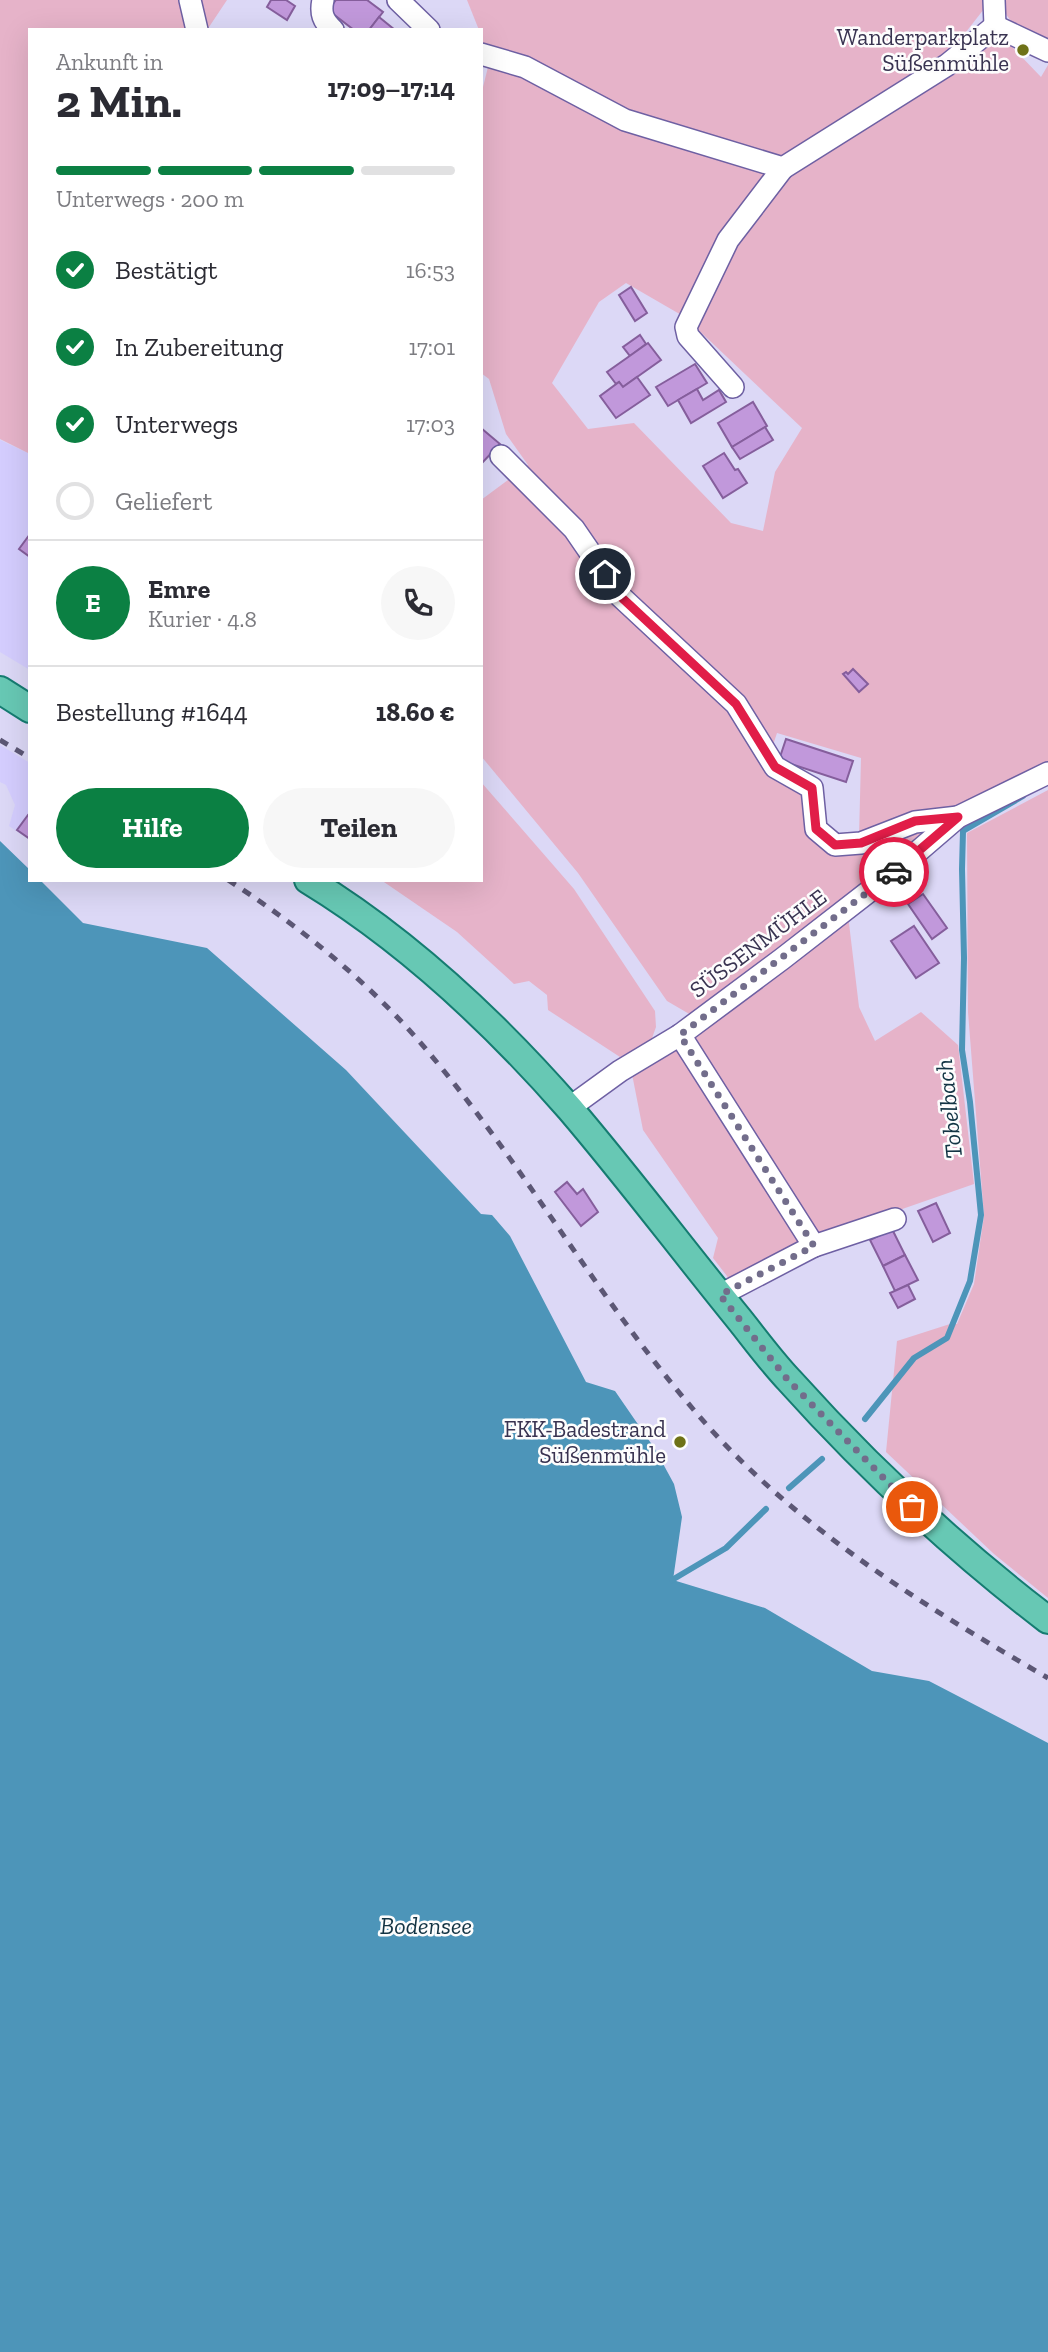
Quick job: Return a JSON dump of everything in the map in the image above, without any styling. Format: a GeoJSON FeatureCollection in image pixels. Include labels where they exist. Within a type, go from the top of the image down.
{"type":"FeatureCollection","features":[{"type":"Feature","properties":{"kind":"main road"},"geometry":{"type":"LineString","coordinates":[[0,690],[28,708]]}},
{"type":"Feature","properties":{"kind":"main road"},"geometry":{"type":"LineString","coordinates":[[311,882],[393,938],[444,979],[486,1020],[569,1108],[788,1380],[904,1499],[990,1575],[1048,1620]]}},
{"type":"Feature","properties":{"kind":"street"},"geometry":{"type":"LineString","coordinates":[[190,0],[197,28]]}},
{"type":"Feature","properties":{"kind":"street"},"geometry":{"type":"LineString","coordinates":[[323,0],[320,10],[331,28]]}},
{"type":"Feature","properties":{"kind":"street"},"geometry":{"type":"LineString","coordinates":[[398,0],[427,28]]}},
{"type":"Feature","properties":{"kind":"street"},"geometry":{"type":"LineString","coordinates":[[994,0],[995,26]]}},
{"type":"Feature","properties":{"kind":"street"},"geometry":{"type":"LineString","coordinates":[[995,26],[1048,51]]}},
{"type":"Feature","properties":{"kind":"street"},"geometry":{"type":"LineString","coordinates":[[733,387],[688,336],[686,327],[728,240],[783,168],[947,65],[995,26]]}},
{"type":"Feature","properties":{"kind":"street"},"geometry":{"type":"LineString","coordinates":[[483,60],[525,67],[625,120],[783,168]]}},
{"type":"Feature","properties":{"kind":"street"},"geometry":{"type":"LineString","coordinates":[[501,456],[574,529],[620,596],[736,704],[775,767],[812,788],[816,829],[835,845],[861,843],[915,821],[958,817]]}},
{"type":"Feature","properties":{"kind":"street","name":"SÜSSENMÜHLE"},"geometry":{"type":"LineString","coordinates":[[569,1108],[620,1071],[680,1035],[894,872],[958,817],[1045,779]]}},
{"type":"Feature","properties":{"kind":"street"},"geometry":{"type":"LineString","coordinates":[[680,1035],[814,1246]]}},
{"type":"Feature","properties":{"kind":"street"},"geometry":{"type":"LineString","coordinates":[[720,1295],[814,1246],[895,1219]]}},
{"type":"Feature","properties":{"kind":"shaded area"},"geometry":{"type":"Polygon","coordinates":[[[0,0],[227,0],[208,28],[28,28],[28,453],[0,439],[0,0]]]}},
{"type":"Feature","properties":{"kind":"shaded area"},"geometry":{"type":"Polygon","coordinates":[[[467,0],[984,0],[984,9],[944,60],[782,160],[627,113],[483,46],[483,28],[478,28],[467,0]]]}},
{"type":"Feature","properties":{"kind":"shaded area"},"geometry":{"type":"Polygon","coordinates":[[[1002,0],[1048,0],[1048,41],[1012,21],[1003,9],[1002,0]]]}},
{"type":"Feature","properties":{"kind":"shaded area"},"geometry":{"type":"Polygon","coordinates":[[[996,30],[1041,77],[1048,65],[1048,761],[989,790],[867,885],[691,1015],[667,1001],[578,873],[483,758],[483,499],[528,465],[506,434],[489,379],[483,374],[483,87],[489,63],[770,173],[683,316],[626,283],[599,302],[552,383],[588,429],[634,423],[731,523],[763,531],[775,472],[802,428],[691,323],[735,241],[785,176],[996,30]],[[777,733],[772,748],[780,766],[817,785],[822,826],[836,839],[859,838],[861,758],[777,733]]]}},
{"type":"Feature","properties":{"kind":"shaded area"},"geometry":{"type":"Polygon","coordinates":[[[0,440],[28,453],[28,669],[0,652],[0,440]]]}},
{"type":"Feature","properties":{"kind":"shaded area"},"geometry":{"type":"Polygon","coordinates":[[[0,745],[28,762],[28,839],[9,826],[15,805],[6,785],[0,782],[0,745]]]}},
{"type":"Feature","properties":{"kind":"shaded area"},"geometry":{"type":"Polygon","coordinates":[[[483,784],[574,889],[655,1011],[656,1027],[651,1041],[620,1057],[548,1010],[547,995],[529,981],[514,984],[457,932],[384,882],[483,882],[483,784]]]}},
{"type":"Feature","properties":{"kind":"shaded area"},"geometry":{"type":"Polygon","coordinates":[[[1048,790],[1048,1598],[994,1554],[886,1452],[897,1341],[957,1324],[974,1284],[984,1216],[968,1012],[967,833],[1048,790]]]}},
{"type":"Feature","properties":{"kind":"shaded area"},"geometry":{"type":"Polygon","coordinates":[[[848,915],[859,1007],[875,1041],[921,1012],[958,1045],[974,1184],[822,1237],[730,1280],[713,1258],[718,1238],[643,1130],[632,1074],[848,915]]]}},
{"type":"Feature","properties":{"kind":"water","name":"Bodensee"},"geometry":{"type":"Polygon","coordinates":[[[0,841],[28,868],[28,882],[42,882],[83,923],[207,948],[346,1070],[481,1214],[492,1215],[510,1236],[586,1382],[615,1391],[655,1449],[674,1484],[682,1517],[673,1580],[765,1608],[872,1671],[929,1681],[1048,1743],[1048,2352],[0,2352],[0,841]]]}},
{"type":"Feature","properties":{"kind":"building"},"geometry":{"type":"Polygon","coordinates":[[[271,0],[286,0],[295,6],[287,20],[267,7],[271,0]]]}},
{"type":"Feature","properties":{"kind":"building"},"geometry":{"type":"Polygon","coordinates":[[[336,0],[367,0],[383,12],[371,28],[351,28],[328,10],[336,0]]]}},
{"type":"Feature","properties":{"kind":"building"},"geometry":{"type":"Polygon","coordinates":[[[379,17],[393,28],[371,28],[379,17]]]}},
{"type":"Feature","properties":{"kind":"building"},"geometry":{"type":"Polygon","coordinates":[[[631,287],[647,313],[635,321],[619,295],[631,287]]]}},
{"type":"Feature","properties":{"kind":"building"},"geometry":{"type":"Polygon","coordinates":[[[640,335],[646,344],[630,356],[623,347],[640,335]]]}},
{"type":"Feature","properties":{"kind":"building"},"geometry":{"type":"Polygon","coordinates":[[[648,343],[661,360],[623,387],[619,382],[616,384],[607,372],[648,343]]]}},
{"type":"Feature","properties":{"kind":"building"},"geometry":{"type":"Polygon","coordinates":[[[695,364],[707,383],[668,406],[656,387],[695,364]]]}},
{"type":"Feature","properties":{"kind":"building"},"geometry":{"type":"Polygon","coordinates":[[[637,377],[650,395],[616,418],[600,396],[619,382],[623,387],[637,377]]]}},
{"type":"Feature","properties":{"kind":"building"},"geometry":{"type":"Polygon","coordinates":[[[697,389],[703,400],[719,390],[726,402],[691,423],[678,400],[697,389]]]}},
{"type":"Feature","properties":{"kind":"building"},"geometry":{"type":"Polygon","coordinates":[[[753,402],[767,426],[732,447],[718,423],[753,402]]]}},
{"type":"Feature","properties":{"kind":"building"},"geometry":{"type":"Polygon","coordinates":[[[765,427],[773,440],[740,459],[732,447],[765,427]]]}},
{"type":"Feature","properties":{"kind":"building"},"geometry":{"type":"Polygon","coordinates":[[[483,430],[500,444],[483,462],[483,430]]]}},
{"type":"Feature","properties":{"kind":"building"},"geometry":{"type":"Polygon","coordinates":[[[724,453],[747,483],[723,498],[703,466],[724,453]]]}},
{"type":"Feature","properties":{"kind":"building"},"geometry":{"type":"Polygon","coordinates":[[[28,537],[28,556],[19,549],[28,537]]]}},
{"type":"Feature","properties":{"kind":"building"},"geometry":{"type":"Polygon","coordinates":[[[853,669],[868,684],[859,692],[843,674],[848,674],[853,669]]]}},
{"type":"Feature","properties":{"kind":"building"},"geometry":{"type":"Polygon","coordinates":[[[786,739],[853,761],[846,782],[779,760],[786,739]]]}},
{"type":"Feature","properties":{"kind":"building"},"geometry":{"type":"Polygon","coordinates":[[[28,815],[28,838],[17,830],[28,815]]]}},
{"type":"Feature","properties":{"kind":"building"},"geometry":{"type":"Polygon","coordinates":[[[923,894],[947,928],[932,939],[908,904],[923,894]]]}},
{"type":"Feature","properties":{"kind":"building"},"geometry":{"type":"Polygon","coordinates":[[[914,926],[939,963],[916,978],[891,941],[914,926]]]}},
{"type":"Feature","properties":{"kind":"building"},"geometry":{"type":"Polygon","coordinates":[[[567,1182],[577,1194],[583,1189],[598,1212],[581,1226],[555,1192],[567,1182]]]}},
{"type":"Feature","properties":{"kind":"building"},"geometry":{"type":"Polygon","coordinates":[[[936,1203],[950,1233],[933,1242],[918,1211],[936,1203]]]}},
{"type":"Feature","properties":{"kind":"building"},"geometry":{"type":"Polygon","coordinates":[[[892,1229],[905,1255],[883,1266],[870,1240],[892,1229]]]}},
{"type":"Feature","properties":{"kind":"building"},"geometry":{"type":"Polygon","coordinates":[[[905,1255],[918,1280],[895,1291],[883,1266],[905,1255]]]}},
{"type":"Feature","properties":{"kind":"building"},"geometry":{"type":"Polygon","coordinates":[[[908,1285],[915,1299],[898,1308],[890,1293],[908,1285]]]}},
{"type":"Feature","properties":{"kind":"waterway","name":"Tobelbach"},"geometry":{"type":"LineString","coordinates":[[865,1419],[914,1358],[947,1338],[970,1281],[981,1215],[962,1050],[963,831],[1023,796]]}},
{"type":"Feature","properties":{"kind":"waterway","name":"Tobelbach"},"geometry":{"type":"LineString","coordinates":[[789,1488],[822,1459]]}},
{"type":"Feature","properties":{"kind":"waterway","name":"Tobelbach"},"geometry":{"type":"LineString","coordinates":[[672,1580],[726,1548],[766,1509]]}},
{"type":"Feature","properties":{"kind":"railway"},"geometry":{"type":"LineString","coordinates":[[0,740],[28,757]]}},
{"type":"Feature","properties":{"kind":"railway"},"geometry":{"type":"LineString","coordinates":[[231,882],[310,938],[361,982],[408,1029],[498,1141],[658,1366],[693,1409],[771,1489],[858,1558],[952,1620],[1048,1678]]}},
{"type":"Feature","properties":{"kind":"way so far"},"geometry":{"type":"LineString","coordinates":[[894,872],[680,1035],[814,1246],[720,1295],[788,1380],[912,1507]]}},
{"type":"Feature","properties":{"kind":"place","name":"Wanderparkplatz Süßenmühle"},"geometry":{"type":"Point","coordinates":[1023,50]}},
{"type":"Feature","properties":{"kind":"place","name":"FKK-Badestrand Süßenmühle"},"geometry":{"type":"Point","coordinates":[680,1442]}},
{"type":"Feature","properties":{"kind":"route"},"geometry":{"type":"LineString","coordinates":[[605,574],[620,596],[736,704],[775,767],[812,788],[816,829],[835,845],[861,843],[915,821],[958,817],[894,872]]}}]}
